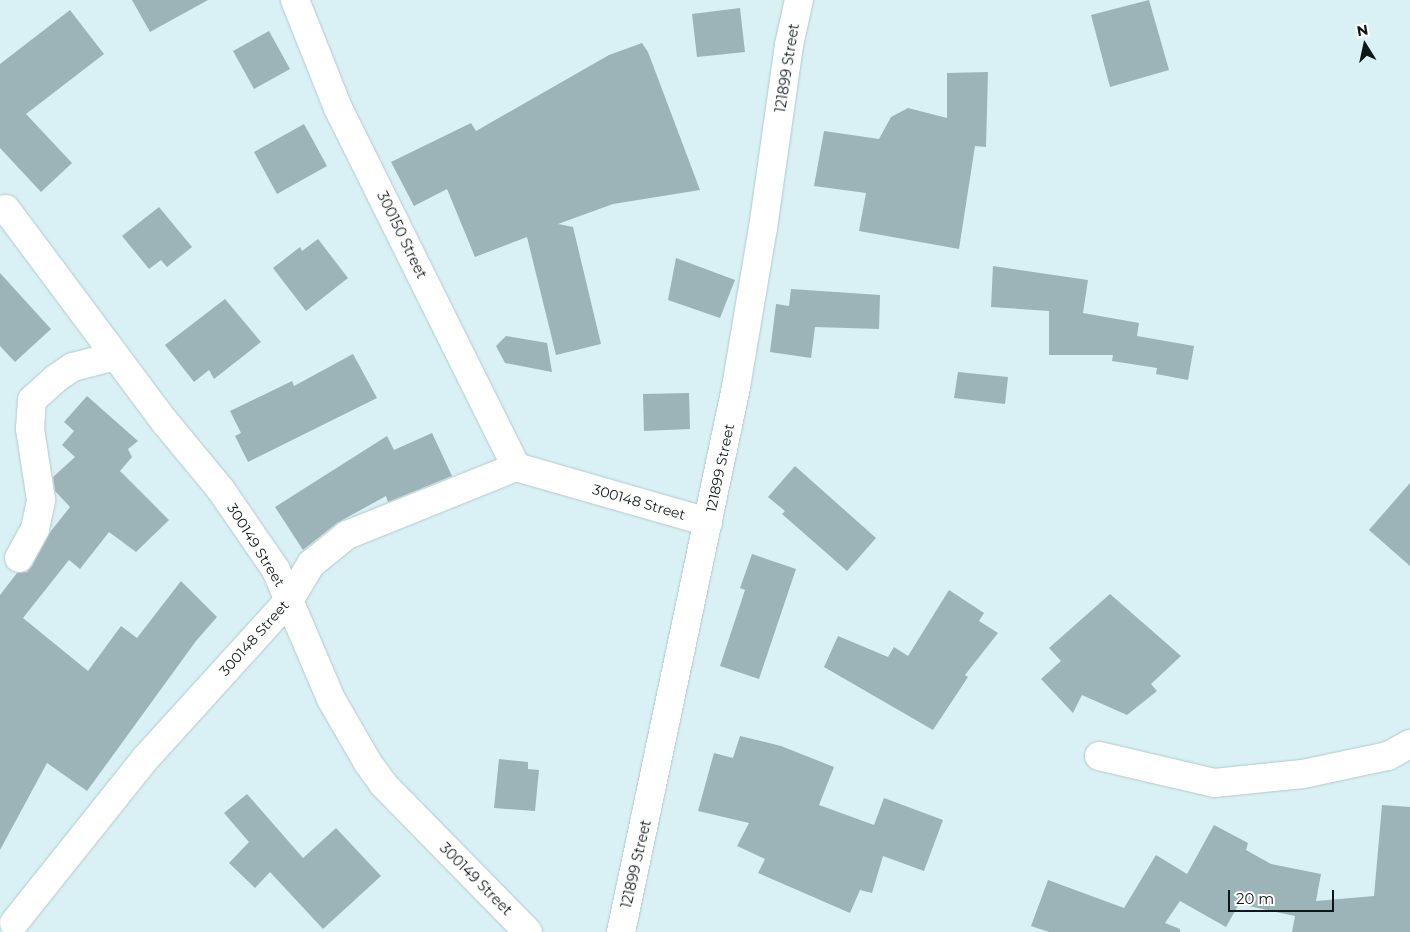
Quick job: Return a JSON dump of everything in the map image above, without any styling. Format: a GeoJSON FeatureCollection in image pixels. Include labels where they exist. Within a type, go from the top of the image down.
{"type":"FeatureCollection","features":[{"type":"Feature","properties":{"kind":"street","name":"300150 Street"},"geometry":{"type":"LineString","coordinates":[[294,0],[338,108],[516,467]]}},
{"type":"Feature","properties":{"kind":"street","name":"121899 Street"},"geometry":{"type":"LineString","coordinates":[[621,932],[736,387],[763,228],[789,45],[799,0]]}},
{"type":"Feature","properties":{"kind":"street","name":"300149 Street"},"geometry":{"type":"LineString","coordinates":[[6,209],[115,356],[221,490],[276,570],[290,599],[331,699],[368,763],[384,784],[528,932]]}},
{"type":"Feature","properties":{"kind":"street"},"geometry":{"type":"LineString","coordinates":[[19,558],[35,529],[41,500],[30,424],[32,400],[54,379],[73,367],[115,356]]}},
{"type":"Feature","properties":{"kind":"street","name":"300148 Street"},"geometry":{"type":"LineString","coordinates":[[14,922],[145,759],[290,599],[311,564],[347,535],[516,467],[708,522]]}},
{"type":"Feature","properties":{"kind":"street"},"geometry":{"type":"LineString","coordinates":[[1099,756],[1214,783],[1303,774],[1388,756],[1410,744]]}},
{"type":"Feature","properties":{"kind":"building"},"geometry":{"type":"Polygon","coordinates":[[[132,0],[208,0],[150,32],[132,0]]]}},
{"type":"Feature","properties":{"kind":"building"},"geometry":{"type":"Polygon","coordinates":[[[1149,0],[1169,70],[1110,87],[1091,15],[1149,0]]]}},
{"type":"Feature","properties":{"kind":"building"},"geometry":{"type":"Polygon","coordinates":[[[740,8],[745,52],[697,57],[692,14],[740,8]]]}},
{"type":"Feature","properties":{"kind":"building"},"geometry":{"type":"Polygon","coordinates":[[[70,10],[104,54],[26,114],[72,163],[41,192],[0,148],[0,64],[70,10]]]}},
{"type":"Feature","properties":{"kind":"building"},"geometry":{"type":"Polygon","coordinates":[[[269,31],[290,69],[254,89],[233,51],[269,31]]]}},
{"type":"Feature","properties":{"kind":"building"},"geometry":{"type":"Polygon","coordinates":[[[642,43],[648,52],[700,190],[613,204],[558,224],[573,227],[601,344],[556,355],[527,237],[475,257],[447,189],[414,206],[391,162],[471,123],[476,131],[609,55],[642,43]]]}},
{"type":"Feature","properties":{"kind":"building"},"geometry":{"type":"Polygon","coordinates":[[[988,72],[986,147],[975,146],[959,249],[859,231],[866,193],[814,186],[824,131],[879,139],[891,117],[908,108],[947,118],[947,73],[988,72]]]}},
{"type":"Feature","properties":{"kind":"building"},"geometry":{"type":"Polygon","coordinates":[[[304,124],[327,166],[277,194],[254,152],[304,124]]]}},
{"type":"Feature","properties":{"kind":"building"},"geometry":{"type":"Polygon","coordinates":[[[159,207],[192,247],[167,267],[161,260],[149,269],[122,236],[159,207]]]}},
{"type":"Feature","properties":{"kind":"building"},"geometry":{"type":"Polygon","coordinates":[[[318,239],[348,278],[306,311],[273,268],[300,247],[302,251],[318,239]]]}},
{"type":"Feature","properties":{"kind":"building"},"geometry":{"type":"Polygon","coordinates":[[[676,258],[735,280],[720,318],[668,300],[676,258]]]}},
{"type":"Feature","properties":{"kind":"building"},"geometry":{"type":"Polygon","coordinates":[[[993,266],[1088,280],[1083,313],[1139,323],[1137,336],[1194,346],[1188,380],[1156,374],[1157,368],[1112,361],[1113,355],[1049,355],[1049,311],[991,307],[993,266]]]}},
{"type":"Feature","properties":{"kind":"building"},"geometry":{"type":"Polygon","coordinates":[[[0,273],[51,329],[15,362],[0,346],[0,273]]]}},
{"type":"Feature","properties":{"kind":"building"},"geometry":{"type":"Polygon","coordinates":[[[791,289],[880,295],[879,329],[815,327],[811,358],[770,352],[776,304],[789,306],[791,289]]]}},
{"type":"Feature","properties":{"kind":"building"},"geometry":{"type":"Polygon","coordinates":[[[225,299],[261,342],[214,379],[209,370],[194,382],[165,345],[225,299]]]}},
{"type":"Feature","properties":{"kind":"building"},"geometry":{"type":"Polygon","coordinates":[[[506,336],[547,343],[552,372],[505,363],[496,346],[506,336]]]}},
{"type":"Feature","properties":{"kind":"building"},"geometry":{"type":"Polygon","coordinates":[[[353,354],[377,398],[248,462],[235,436],[241,433],[230,411],[292,381],[294,386],[353,354]]]}},
{"type":"Feature","properties":{"kind":"building"},"geometry":{"type":"Polygon","coordinates":[[[958,372],[1008,377],[1005,404],[954,398],[958,372]]]}},
{"type":"Feature","properties":{"kind":"building"},"geometry":{"type":"Polygon","coordinates":[[[689,393],[690,429],[644,431],[643,394],[689,393]]]}},
{"type":"Feature","properties":{"kind":"building"},"geometry":{"type":"Polygon","coordinates":[[[87,396],[138,441],[128,449],[132,457],[120,471],[169,520],[136,552],[109,532],[80,569],[69,560],[23,618],[88,671],[121,626],[137,638],[181,581],[217,617],[196,641],[87,791],[47,763],[0,850],[0,595],[17,573],[27,572],[32,566],[51,531],[70,507],[55,491],[53,477],[75,457],[62,445],[74,431],[64,422],[87,396]]]}},
{"type":"Feature","properties":{"kind":"building"},"geometry":{"type":"Polygon","coordinates":[[[432,433],[452,476],[388,502],[386,496],[337,523],[303,550],[275,507],[387,436],[394,450],[432,433]]]}},
{"type":"Feature","properties":{"kind":"building"},"geometry":{"type":"Polygon","coordinates":[[[795,466],[876,538],[847,571],[782,514],[785,511],[768,497],[795,466]]]}},
{"type":"Feature","properties":{"kind":"building"},"geometry":{"type":"Polygon","coordinates":[[[1410,483],[1410,566],[1369,530],[1410,483]]]}},
{"type":"Feature","properties":{"kind":"building"},"geometry":{"type":"Polygon","coordinates":[[[752,554],[796,569],[759,679],[720,666],[745,590],[740,588],[752,554]]]}},
{"type":"Feature","properties":{"kind":"building"},"geometry":{"type":"Polygon","coordinates":[[[949,590],[984,613],[979,621],[998,633],[965,675],[968,677],[933,730],[824,667],[838,636],[888,657],[894,647],[908,656],[949,590]]]}},
{"type":"Feature","properties":{"kind":"building"},"geometry":{"type":"Polygon","coordinates":[[[1110,594],[1181,656],[1151,684],[1157,691],[1127,715],[1082,695],[1073,713],[1041,679],[1061,661],[1049,648],[1110,594]]]}},
{"type":"Feature","properties":{"kind":"building"},"geometry":{"type":"Polygon","coordinates":[[[740,736],[781,746],[834,767],[819,805],[874,825],[884,798],[943,820],[924,871],[883,856],[872,893],[860,890],[850,913],[758,873],[765,859],[737,846],[749,823],[698,811],[714,753],[733,758],[740,736]]]}},
{"type":"Feature","properties":{"kind":"building"},"geometry":{"type":"Polygon","coordinates":[[[499,759],[528,762],[528,769],[539,770],[535,811],[494,808],[499,759]]]}},
{"type":"Feature","properties":{"kind":"building"},"geometry":{"type":"Polygon","coordinates":[[[247,794],[303,858],[336,828],[381,876],[323,929],[270,872],[255,888],[229,863],[249,842],[224,813],[247,794]]]}},
{"type":"Feature","properties":{"kind":"building"},"geometry":{"type":"Polygon","coordinates":[[[1382,805],[1410,807],[1410,932],[1292,932],[1295,916],[1239,904],[1226,927],[1180,901],[1165,923],[1180,929],[1180,932],[1049,932],[1031,926],[1048,880],[1124,908],[1156,855],[1187,874],[1214,825],[1248,843],[1246,850],[1271,864],[1321,874],[1316,901],[1374,896],[1382,805]]]}}]}
